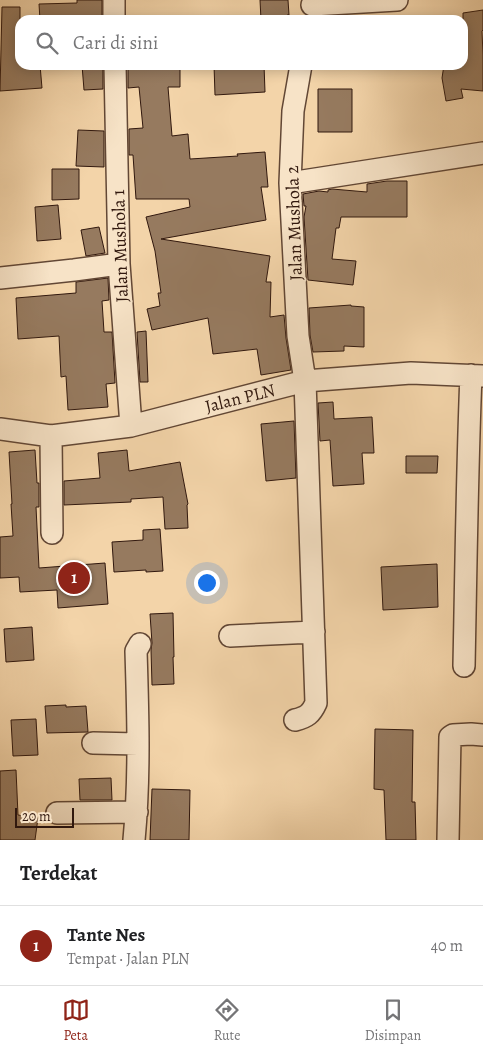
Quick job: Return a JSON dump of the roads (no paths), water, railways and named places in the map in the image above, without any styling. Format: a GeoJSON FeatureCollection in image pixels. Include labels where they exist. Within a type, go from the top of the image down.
{"type":"FeatureCollection","features":[{"type":"Feature","properties":{"kind":"street"},"geometry":{"type":"LineString","coordinates":[[114,0],[114,15]]}},
{"type":"Feature","properties":{"kind":"street"},"geometry":{"type":"LineString","coordinates":[[311,8],[397,0]]}},
{"type":"Feature","properties":{"kind":"street","name":"Jalan Mushola 1"},"geometry":{"type":"LineString","coordinates":[[115,70],[119,264],[131,426]]}},
{"type":"Feature","properties":{"kind":"street","name":"Jalan Mushola 2"},"geometry":{"type":"LineString","coordinates":[[295,720],[306,717],[316,703],[305,381],[298,336],[290,182],[293,111],[300,70]]}},
{"type":"Feature","properties":{"kind":"street"},"geometry":{"type":"LineString","coordinates":[[290,182],[483,153]]}},
{"type":"Feature","properties":{"kind":"street"},"geometry":{"type":"LineString","coordinates":[[0,278],[119,264]]}},
{"type":"Feature","properties":{"kind":"street","name":"Jalan PLN"},"geometry":{"type":"LineString","coordinates":[[0,429],[51,436],[131,426],[305,381],[411,373],[477,375]]}},
{"type":"Feature","properties":{"kind":"street"},"geometry":{"type":"LineString","coordinates":[[464,666],[468,446],[477,375]]}},
{"type":"Feature","properties":{"kind":"street"},"geometry":{"type":"LineString","coordinates":[[51,436],[52,533]]}},
{"type":"Feature","properties":{"kind":"street"},"geometry":{"type":"LineString","coordinates":[[230,636],[314,632]]}},
{"type":"Feature","properties":{"kind":"street"},"geometry":{"type":"LineString","coordinates":[[134,840],[137,812],[139,727],[136,651],[140,644]]}},
{"type":"Feature","properties":{"kind":"street"},"geometry":{"type":"LineString","coordinates":[[448,840],[450,737],[452,735],[483,735]]}},
{"type":"Feature","properties":{"kind":"street"},"geometry":{"type":"LineString","coordinates":[[93,743],[138,744]]}},
{"type":"Feature","properties":{"kind":"street"},"geometry":{"type":"LineString","coordinates":[[57,814],[137,812]]}},
{"type":"Feature","properties":{"kind":"place","name":"Tante Nes"},"geometry":{"type":"Point","coordinates":[74,578]}}]}
